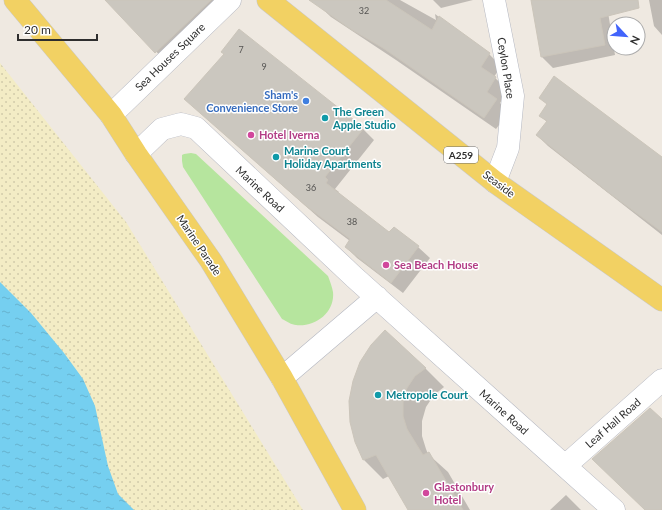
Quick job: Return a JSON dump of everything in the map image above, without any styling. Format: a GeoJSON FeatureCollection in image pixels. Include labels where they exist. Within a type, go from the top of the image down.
{"type":"FeatureCollection","features":[{"type":"Feature","properties":{"kind":"main road","name":"Marine Parade"},"geometry":{"type":"LineString","coordinates":[[15,0],[111,115],[136,154],[211,261],[282,378],[355,510]]}},
{"type":"Feature","properties":{"kind":"main road","name":"Seaside"},"geometry":{"type":"LineString","coordinates":[[268,0],[495,182],[662,300]]}},
{"type":"Feature","properties":{"kind":"street","name":"Sea Houses Square"},"geometry":{"type":"LineString","coordinates":[[111,115],[230,0]]}},
{"type":"Feature","properties":{"kind":"street","name":"Ceylon Place"},"geometry":{"type":"LineString","coordinates":[[494,0],[513,96],[508,148],[495,182]]}},
{"type":"Feature","properties":{"kind":"street","name":"Marine Road"},"geometry":{"type":"LineString","coordinates":[[136,154],[162,128],[181,124],[196,128],[377,297],[614,510]]}},
{"type":"Feature","properties":{"kind":"street"},"geometry":{"type":"LineString","coordinates":[[282,378],[377,297]]}},
{"type":"Feature","properties":{"kind":"street","name":"Leaf Hall Road"},"geometry":{"type":"LineString","coordinates":[[564,466],[662,380]]}},
{"type":"Feature","properties":{"kind":"green space"},"geometry":{"type":"Polygon","coordinates":[[[191,153],[196,154],[328,276],[333,292],[333,299],[331,306],[323,317],[310,324],[303,325],[296,325],[282,319],[183,167],[182,155],[191,153]]]}},
{"type":"Feature","properties":{"kind":"sand"},"geometry":{"type":"Polygon","coordinates":[[[0,63],[126,222],[303,510],[0,510],[0,63]]]}},
{"type":"Feature","properties":{"kind":"water"},"geometry":{"type":"Polygon","coordinates":[[[0,282],[31,313],[83,379],[95,406],[108,466],[118,494],[134,510],[0,510],[0,282]]]}},
{"type":"Feature","properties":{"kind":"building"},"geometry":{"type":"Polygon","coordinates":[[[105,0],[211,0],[155,53],[105,0]]]}},
{"type":"Feature","properties":{"kind":"building"},"geometry":{"type":"Polygon","coordinates":[[[309,0],[386,0],[432,30],[439,16],[490,53],[481,67],[496,77],[487,92],[497,99],[484,118],[383,48],[352,30],[309,0]]]}},
{"type":"Feature","properties":{"kind":"building"},"geometry":{"type":"Polygon","coordinates":[[[531,0],[638,0],[639,8],[600,18],[605,45],[541,57],[531,0]]]}},
{"type":"Feature","properties":{"kind":"building"},"geometry":{"type":"Polygon","coordinates":[[[239,29],[364,128],[325,177],[328,180],[326,183],[389,232],[394,227],[419,246],[391,283],[345,247],[350,239],[306,206],[184,99],[224,54],[221,52],[239,29]]]}},
{"type":"Feature","properties":{"kind":"building"},"geometry":{"type":"Polygon","coordinates":[[[554,76],[662,157],[662,232],[609,193],[536,135],[547,121],[539,116],[547,104],[539,98],[554,76]]]}},
{"type":"Feature","properties":{"kind":"building","name":"Metropole Court"},"geometry":{"type":"Polygon","coordinates":[[[385,330],[426,368],[415,376],[407,388],[403,402],[403,416],[407,429],[423,455],[429,452],[463,510],[408,510],[376,455],[363,460],[355,442],[350,422],[349,401],[353,381],[360,362],[371,345],[385,330]]]}},
{"type":"Feature","properties":{"kind":"building"},"geometry":{"type":"Polygon","coordinates":[[[650,408],[662,419],[662,510],[645,510],[592,459],[650,408]]]}},
{"type":"Feature","properties":{"kind":"place","name":"Sham's Convenience Store"},"geometry":{"type":"Point","coordinates":[306,101]}},
{"type":"Feature","properties":{"kind":"place","name":"The Green Apple Studio"},"geometry":{"type":"Point","coordinates":[325,118]}},
{"type":"Feature","properties":{"kind":"place","name":"Hotel Iverna"},"geometry":{"type":"Point","coordinates":[251,135]}},
{"type":"Feature","properties":{"kind":"place","name":"Marine Court Holiday Apartments"},"geometry":{"type":"Point","coordinates":[276,157]}},
{"type":"Feature","properties":{"kind":"place","name":"Sea Beach House"},"geometry":{"type":"Point","coordinates":[386,265]}},
{"type":"Feature","properties":{"kind":"place","name":"Metropole Court"},"geometry":{"type":"Point","coordinates":[378,395]}},
{"type":"Feature","properties":{"kind":"place","name":"Glastonbury Hotel"},"geometry":{"type":"Point","coordinates":[426,493]}}]}
